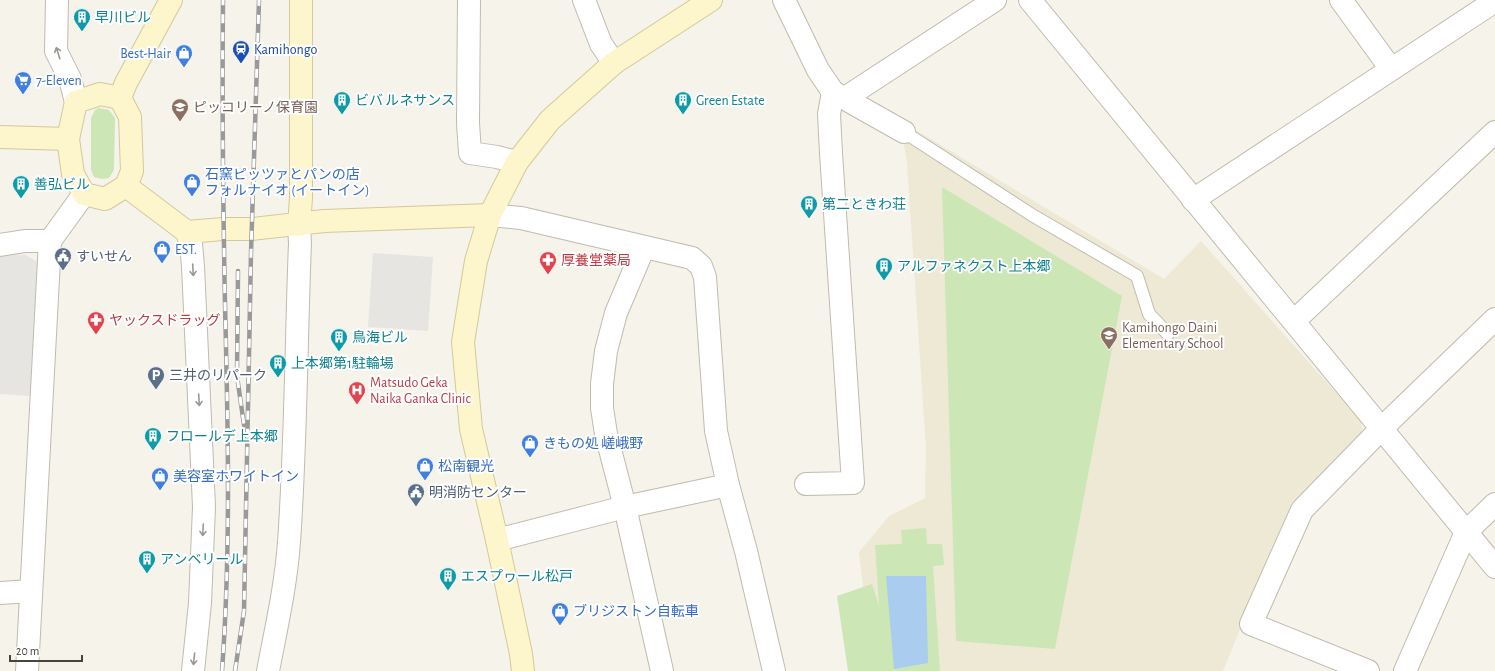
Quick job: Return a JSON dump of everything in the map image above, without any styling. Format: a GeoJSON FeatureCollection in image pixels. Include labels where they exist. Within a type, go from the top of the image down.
{"type":"FeatureCollection","features":[{"type":"Feature","properties":{"kind":"street"},"geometry":{"type":"LineString","coordinates":[[57,0],[56,51],[70,79],[76,102],[68,139],[73,174],[84,194],[105,200],[126,186],[132,171],[130,116],[120,98],[100,94],[76,102]]}},
{"type":"Feature","properties":{"kind":"street"},"geometry":{"type":"LineString","coordinates":[[120,98],[126,83],[171,0]]}},
{"type":"Feature","properties":{"kind":"street"},"geometry":{"type":"LineString","coordinates":[[268,671],[285,575],[289,543],[300,242],[302,0]]}},
{"type":"Feature","properties":{"kind":"street"},"geometry":{"type":"LineString","coordinates":[[469,0],[468,123],[470,153],[517,162]]}},
{"type":"Feature","properties":{"kind":"street"},"geometry":{"type":"LineString","coordinates":[[584,0],[601,44],[614,63]]}},
{"type":"Feature","properties":{"kind":"street"},"geometry":{"type":"LineString","coordinates":[[523,671],[521,654],[497,540],[471,429],[463,342],[476,261],[490,215],[517,162],[550,120],[614,63],[711,0]]}},
{"type":"Feature","properties":{"kind":"street"},"geometry":{"type":"LineString","coordinates":[[784,0],[818,70],[839,95],[904,132]]}},
{"type":"Feature","properties":{"kind":"street"},"geometry":{"type":"LineString","coordinates":[[806,484],[853,483],[829,114],[839,95],[995,0]]}},
{"type":"Feature","properties":{"kind":"street"},"geometry":{"type":"LineString","coordinates":[[1030,0],[1495,567]]}},
{"type":"Feature","properties":{"kind":"street"},"geometry":{"type":"LineString","coordinates":[[1341,0],[1391,69]]}},
{"type":"Feature","properties":{"kind":"street"},"geometry":{"type":"LineString","coordinates":[[1193,200],[1495,1]]}},
{"type":"Feature","properties":{"kind":"street"},"geometry":{"type":"LineString","coordinates":[[1294,321],[1495,132]]}},
{"type":"Feature","properties":{"kind":"street"},"geometry":{"type":"LineString","coordinates":[[0,137],[68,139]]}},
{"type":"Feature","properties":{"kind":"street"},"geometry":{"type":"LineString","coordinates":[[126,186],[187,232],[191,244],[204,507],[200,603],[192,671]]}},
{"type":"Feature","properties":{"kind":"street"},"geometry":{"type":"LineString","coordinates":[[27,671],[30,591],[50,241],[84,194]]}},
{"type":"Feature","properties":{"kind":"street"},"geometry":{"type":"LineString","coordinates":[[187,232],[223,229],[252,229],[299,225],[324,221],[490,215],[521,218],[692,258],[701,266],[705,277],[716,431],[774,671]]}},
{"type":"Feature","properties":{"kind":"street"},"geometry":{"type":"LineString","coordinates":[[0,245],[25,241],[50,241]]}},
{"type":"Feature","properties":{"kind":"street"},"geometry":{"type":"LineString","coordinates":[[644,248],[616,313],[606,351],[602,384],[602,408],[606,434],[625,507],[662,671]]}},
{"type":"Feature","properties":{"kind":"street"},"geometry":{"type":"LineString","coordinates":[[1368,671],[1252,624],[1302,510],[1382,428],[1495,319]]}},
{"type":"Feature","properties":{"kind":"street"},"geometry":{"type":"LineString","coordinates":[[497,540],[625,507],[728,485]]}},
{"type":"Feature","properties":{"kind":"street"},"geometry":{"type":"LineString","coordinates":[[1405,671],[1466,532],[1495,504]]}},
{"type":"Feature","properties":{"kind":"street"},"geometry":{"type":"LineString","coordinates":[[0,593],[30,591]]}},
{"type":"Feature","properties":{"kind":"lane"},"geometry":{"type":"LineString","coordinates":[[904,132],[1032,215],[1137,276],[1150,314],[1168,334]]}},
{"type":"Feature","properties":{"kind":"shaded area","name":"Kamihongo Daini Elementary School"},"geometry":{"type":"Polygon","coordinates":[[[912,128],[1164,279],[1201,241],[1361,421],[1364,436],[1292,502],[1223,671],[873,671],[859,552],[889,516],[925,498],[926,449],[907,163],[903,139],[912,128]]]}},
{"type":"Feature","properties":{"kind":"shaded area"},"geometry":{"type":"Polygon","coordinates":[[[373,253],[433,257],[428,331],[368,327],[373,253]]]}},
{"type":"Feature","properties":{"kind":"shaded area"},"geometry":{"type":"Polygon","coordinates":[[[0,255],[26,255],[39,263],[31,396],[0,394],[0,255]]]}},
{"type":"Feature","properties":{"kind":"green space"},"geometry":{"type":"Polygon","coordinates":[[[99,108],[109,110],[115,118],[114,170],[109,178],[102,179],[94,177],[91,170],[91,118],[95,110],[99,108]]]}},
{"type":"Feature","properties":{"kind":"green space"},"geometry":{"type":"Polygon","coordinates":[[[942,187],[1122,296],[1055,649],[956,641],[942,187]]]}},
{"type":"Feature","properties":{"kind":"green space"},"geometry":{"type":"Polygon","coordinates":[[[926,528],[927,544],[942,544],[944,565],[933,566],[940,671],[848,671],[837,596],[872,584],[879,606],[875,545],[902,544],[901,530],[926,528]]]}},
{"type":"Feature","properties":{"kind":"water"},"geometry":{"type":"Polygon","coordinates":[[[886,576],[926,576],[928,663],[894,669],[886,576]]]}},
{"type":"Feature","properties":{"kind":"railway"},"geometry":{"type":"LineString","coordinates":[[222,671],[228,533],[223,190],[223,0]]}},
{"type":"Feature","properties":{"kind":"railway"},"geometry":{"type":"LineString","coordinates":[[235,671],[244,611],[251,253],[259,0]]}},
{"type":"Feature","properties":{"kind":"railway"},"geometry":{"type":"LineString","coordinates":[[238,271],[237,376],[244,425]]}},
{"type":"Feature","properties":{"kind":"place","name":"早川ビル"},"geometry":{"type":"Point","coordinates":[82,32]}},
{"type":"Feature","properties":{"kind":"place","name":"Kamihongo"},"geometry":{"type":"Point","coordinates":[241,64]}},
{"type":"Feature","properties":{"kind":"place","name":"Best-Hair"},"geometry":{"type":"Point","coordinates":[184,68]}},
{"type":"Feature","properties":{"kind":"place","name":"7-Eleven"},"geometry":{"type":"Point","coordinates":[23,95]}},
{"type":"Feature","properties":{"kind":"place","name":"ビバ ルネサンス"},"geometry":{"type":"Point","coordinates":[342,115]}},
{"type":"Feature","properties":{"kind":"place","name":"Green Estate"},"geometry":{"type":"Point","coordinates":[683,115]}},
{"type":"Feature","properties":{"kind":"place","name":"ピッコリーノ保育園"},"geometry":{"type":"Point","coordinates":[180,122]}},
{"type":"Feature","properties":{"kind":"place","name":"石窯ピッツァとパンの店 フォルナイオ (イートイン)"},"geometry":{"type":"Point","coordinates":[192,197]}},
{"type":"Feature","properties":{"kind":"place","name":"善弘ビル"},"geometry":{"type":"Point","coordinates":[21,199]}},
{"type":"Feature","properties":{"kind":"place","name":"第二ときわ荘"},"geometry":{"type":"Point","coordinates":[809,219]}},
{"type":"Feature","properties":{"kind":"place","name":"EST."},"geometry":{"type":"Point","coordinates":[162,264]}},
{"type":"Feature","properties":{"kind":"place","name":"すいせん"},"geometry":{"type":"Point","coordinates":[63,271]}},
{"type":"Feature","properties":{"kind":"place","name":"厚養堂薬局"},"geometry":{"type":"Point","coordinates":[548,275]}},
{"type":"Feature","properties":{"kind":"place","name":"アルファネクスト上本郷"},"geometry":{"type":"Point","coordinates":[884,281]}},
{"type":"Feature","properties":{"kind":"place","name":"ヤックスドラッグ"},"geometry":{"type":"Point","coordinates":[96,335]}},
{"type":"Feature","properties":{"kind":"place","name":"Kamihongo Daini Elementary School"},"geometry":{"type":"Point","coordinates":[1109,350]}},
{"type":"Feature","properties":{"kind":"place","name":"鳥海ビル"},"geometry":{"type":"Point","coordinates":[339,352]}},
{"type":"Feature","properties":{"kind":"place","name":"上本郷第1駐輪場"},"geometry":{"type":"Point","coordinates":[278,378]}},
{"type":"Feature","properties":{"kind":"place","name":"三井のリパーク"},"geometry":{"type":"Point","coordinates":[156,390]}},
{"type":"Feature","properties":{"kind":"place","name":"Matsudo Geka Naika Ganka Clinic"},"geometry":{"type":"Point","coordinates":[357,405]}},
{"type":"Feature","properties":{"kind":"place","name":"フロールデ上本郷"},"geometry":{"type":"Point","coordinates":[153,451]}},
{"type":"Feature","properties":{"kind":"place","name":"きもの処 嵯峨野"},"geometry":{"type":"Point","coordinates":[530,458]}},
{"type":"Feature","properties":{"kind":"place","name":"松南観光"},"geometry":{"type":"Point","coordinates":[425,481]}},
{"type":"Feature","properties":{"kind":"place","name":"美容室ホワイトイン"},"geometry":{"type":"Point","coordinates":[160,491]}},
{"type":"Feature","properties":{"kind":"place","name":"明消防センター"},"geometry":{"type":"Point","coordinates":[416,507]}},
{"type":"Feature","properties":{"kind":"place","name":"アンベリール"},"geometry":{"type":"Point","coordinates":[147,574]}},
{"type":"Feature","properties":{"kind":"place","name":"エスプヮール松戸"},"geometry":{"type":"Point","coordinates":[448,591]}},
{"type":"Feature","properties":{"kind":"place","name":"ブリジストン自転車"},"geometry":{"type":"Point","coordinates":[560,626]}}]}
